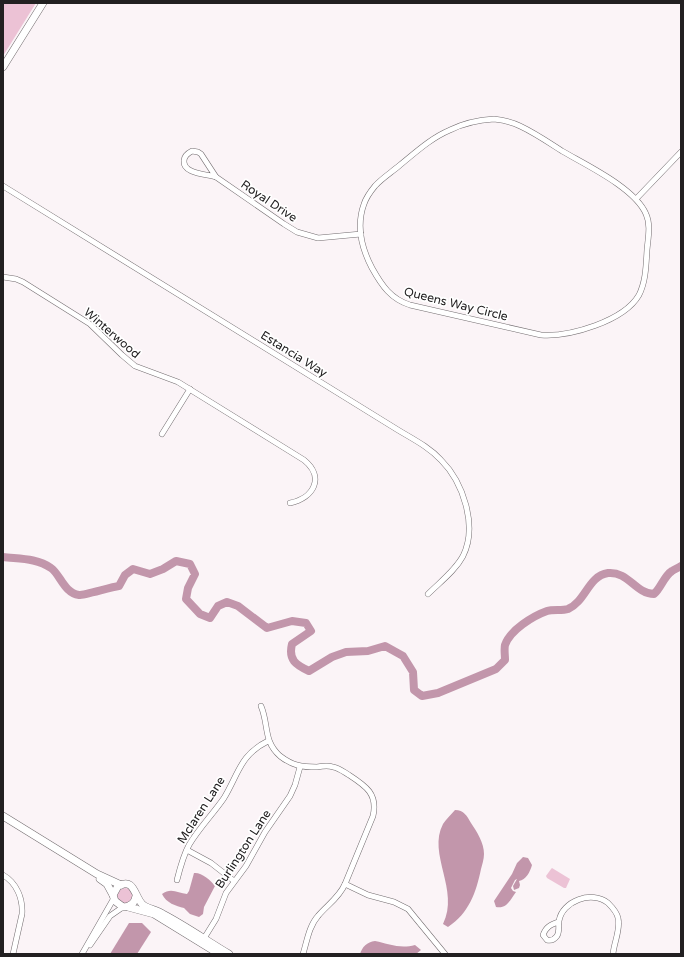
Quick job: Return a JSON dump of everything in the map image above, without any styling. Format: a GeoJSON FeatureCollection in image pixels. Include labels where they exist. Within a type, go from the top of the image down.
{"type":"FeatureCollection","features":[{"type":"Feature","properties":{"kind":"street"},"geometry":{"type":"LineString","coordinates":[[3,67],[43,3]]}},
{"type":"Feature","properties":{"kind":"street","name":"Queens Way Circle"},"geometry":{"type":"LineString","coordinates":[[482,120],[500,120],[523,127],[615,182],[636,199],[646,214],[649,230],[644,282],[636,299],[622,312],[606,321],[594,326],[555,335],[541,335],[410,305],[397,300],[386,290],[367,260],[361,234],[360,219],[363,206],[370,193],[380,182],[437,137],[456,127],[482,120]]}},
{"type":"Feature","properties":{"kind":"street","name":"Royal Drive"},"geometry":{"type":"LineString","coordinates":[[216,177],[198,152],[192,151],[184,157],[184,164],[189,170],[216,177],[297,232],[318,238],[361,234]]}},
{"type":"Feature","properties":{"kind":"street"},"geometry":{"type":"LineString","coordinates":[[636,199],[681,152]]}},
{"type":"Feature","properties":{"kind":"street","name":"Estancia Way"},"geometry":{"type":"LineString","coordinates":[[3,186],[398,430],[441,459],[454,476],[465,500],[468,535],[464,554],[458,563],[453,570],[428,594]]}},
{"type":"Feature","properties":{"kind":"street","name":"Winterwood"},"geometry":{"type":"LineString","coordinates":[[3,277],[16,279],[23,282],[83,319],[98,330],[135,366],[170,379],[190,389],[308,462],[314,473],[314,487],[307,496],[290,503]]}},
{"type":"Feature","properties":{"kind":"street"},"geometry":{"type":"LineString","coordinates":[[162,434],[190,389]]}},
{"type":"Feature","properties":{"kind":"street"},"geometry":{"type":"LineString","coordinates":[[261,706],[266,718],[268,741],[280,755],[300,767],[328,766],[336,768],[362,783],[374,799],[375,808],[373,816],[341,893],[317,916],[311,926],[303,954]]}},
{"type":"Feature","properties":{"kind":"street","name":"Mclaren Lane"},"geometry":{"type":"LineString","coordinates":[[177,880],[187,850],[225,795],[249,753],[268,741]]}},
{"type":"Feature","properties":{"kind":"street","name":"Burlington Lane"},"geometry":{"type":"LineString","coordinates":[[202,941],[216,920],[226,893],[246,866],[265,832],[290,796],[295,786],[300,767]]}},
{"type":"Feature","properties":{"kind":"street"},"geometry":{"type":"LineString","coordinates":[[3,816],[62,853],[84,871],[107,884],[117,904],[154,914],[202,941],[229,954]]}},
{"type":"Feature","properties":{"kind":"street"},"geometry":{"type":"LineString","coordinates":[[187,850],[211,864],[234,881]]}},
{"type":"Feature","properties":{"kind":"street"},"geometry":{"type":"LineString","coordinates":[[62,853],[66,854],[97,874],[121,885],[125,884],[132,886],[136,896],[144,905],[160,912],[219,954]]}},
{"type":"Feature","properties":{"kind":"street"},"geometry":{"type":"LineString","coordinates":[[3,875],[12,882],[16,888],[22,908],[21,921],[13,954]]}},
{"type":"Feature","properties":{"kind":"street"},"geometry":{"type":"LineString","coordinates":[[345,884],[368,895],[394,902],[408,909],[445,954]]}},
{"type":"Feature","properties":{"kind":"street"},"geometry":{"type":"LineString","coordinates":[[83,954],[114,896],[116,889],[121,885]]}},
{"type":"Feature","properties":{"kind":"street"},"geometry":{"type":"LineString","coordinates":[[83,954],[102,930],[110,916],[134,903],[136,896]]}},
{"type":"Feature","properties":{"kind":"street"},"geometry":{"type":"LineString","coordinates":[[558,922],[564,910],[574,902],[586,898],[597,897],[602,899],[613,908],[619,920],[614,954]]}},
{"type":"Feature","properties":{"kind":"shaded area"},"geometry":{"type":"Polygon","coordinates":[[[3,3],[36,3],[3,56],[3,3]]]}},
{"type":"Feature","properties":{"kind":"shaded area"},"geometry":{"type":"Polygon","coordinates":[[[455,810],[463,812],[468,818],[478,834],[484,850],[484,856],[477,886],[470,902],[461,915],[448,927],[443,924],[447,911],[448,898],[440,860],[439,836],[443,824],[455,810]]]}},
{"type":"Feature","properties":{"kind":"shaded area"},"geometry":{"type":"Polygon","coordinates":[[[523,857],[528,858],[532,865],[529,873],[524,879],[519,881],[519,888],[514,890],[513,886],[517,879],[515,880],[511,888],[516,892],[508,903],[503,907],[496,907],[494,901],[512,874],[517,863],[523,857]]]}},
{"type":"Feature","properties":{"kind":"shaded area"},"geometry":{"type":"Polygon","coordinates":[[[552,868],[570,879],[566,888],[547,878],[546,876],[552,868]]]}},
{"type":"Feature","properties":{"kind":"shaded area"},"geometry":{"type":"Polygon","coordinates":[[[194,873],[206,877],[215,886],[204,907],[203,914],[199,917],[190,914],[184,908],[169,902],[162,894],[168,891],[174,891],[187,894],[194,873]]]}},
{"type":"Feature","properties":{"kind":"shaded area"},"geometry":{"type":"Polygon","coordinates":[[[125,888],[132,893],[133,896],[128,903],[125,904],[118,899],[117,896],[122,889],[125,888]]]}},
{"type":"Feature","properties":{"kind":"shaded area"},"geometry":{"type":"Polygon","coordinates":[[[129,923],[142,923],[151,932],[137,954],[110,954],[129,923]]]}},
{"type":"Feature","properties":{"kind":"shaded area"},"geometry":{"type":"Polygon","coordinates":[[[375,941],[399,946],[415,945],[421,950],[416,954],[360,954],[365,945],[375,941]]]}},
{"type":"Feature","properties":{"kind":"waterway"},"geometry":{"type":"LineString","coordinates":[[3,557],[40,562],[51,568],[70,591],[79,595],[119,586],[125,575],[133,569],[150,574],[163,569],[176,561],[190,564],[195,574],[188,588],[186,599],[200,614],[210,618],[218,606],[227,602],[238,606],[267,628],[292,621],[306,623],[311,631],[292,644],[291,654],[292,658],[297,664],[309,671],[332,657],[346,652],[368,651],[385,646],[403,656],[413,672],[414,690],[422,696],[438,693],[496,669],[505,660],[505,645],[517,629],[541,613],[549,610],[568,609],[579,600],[591,584],[601,575],[608,573],[621,575],[642,590],[654,594],[669,573],[681,566]]}}]}
